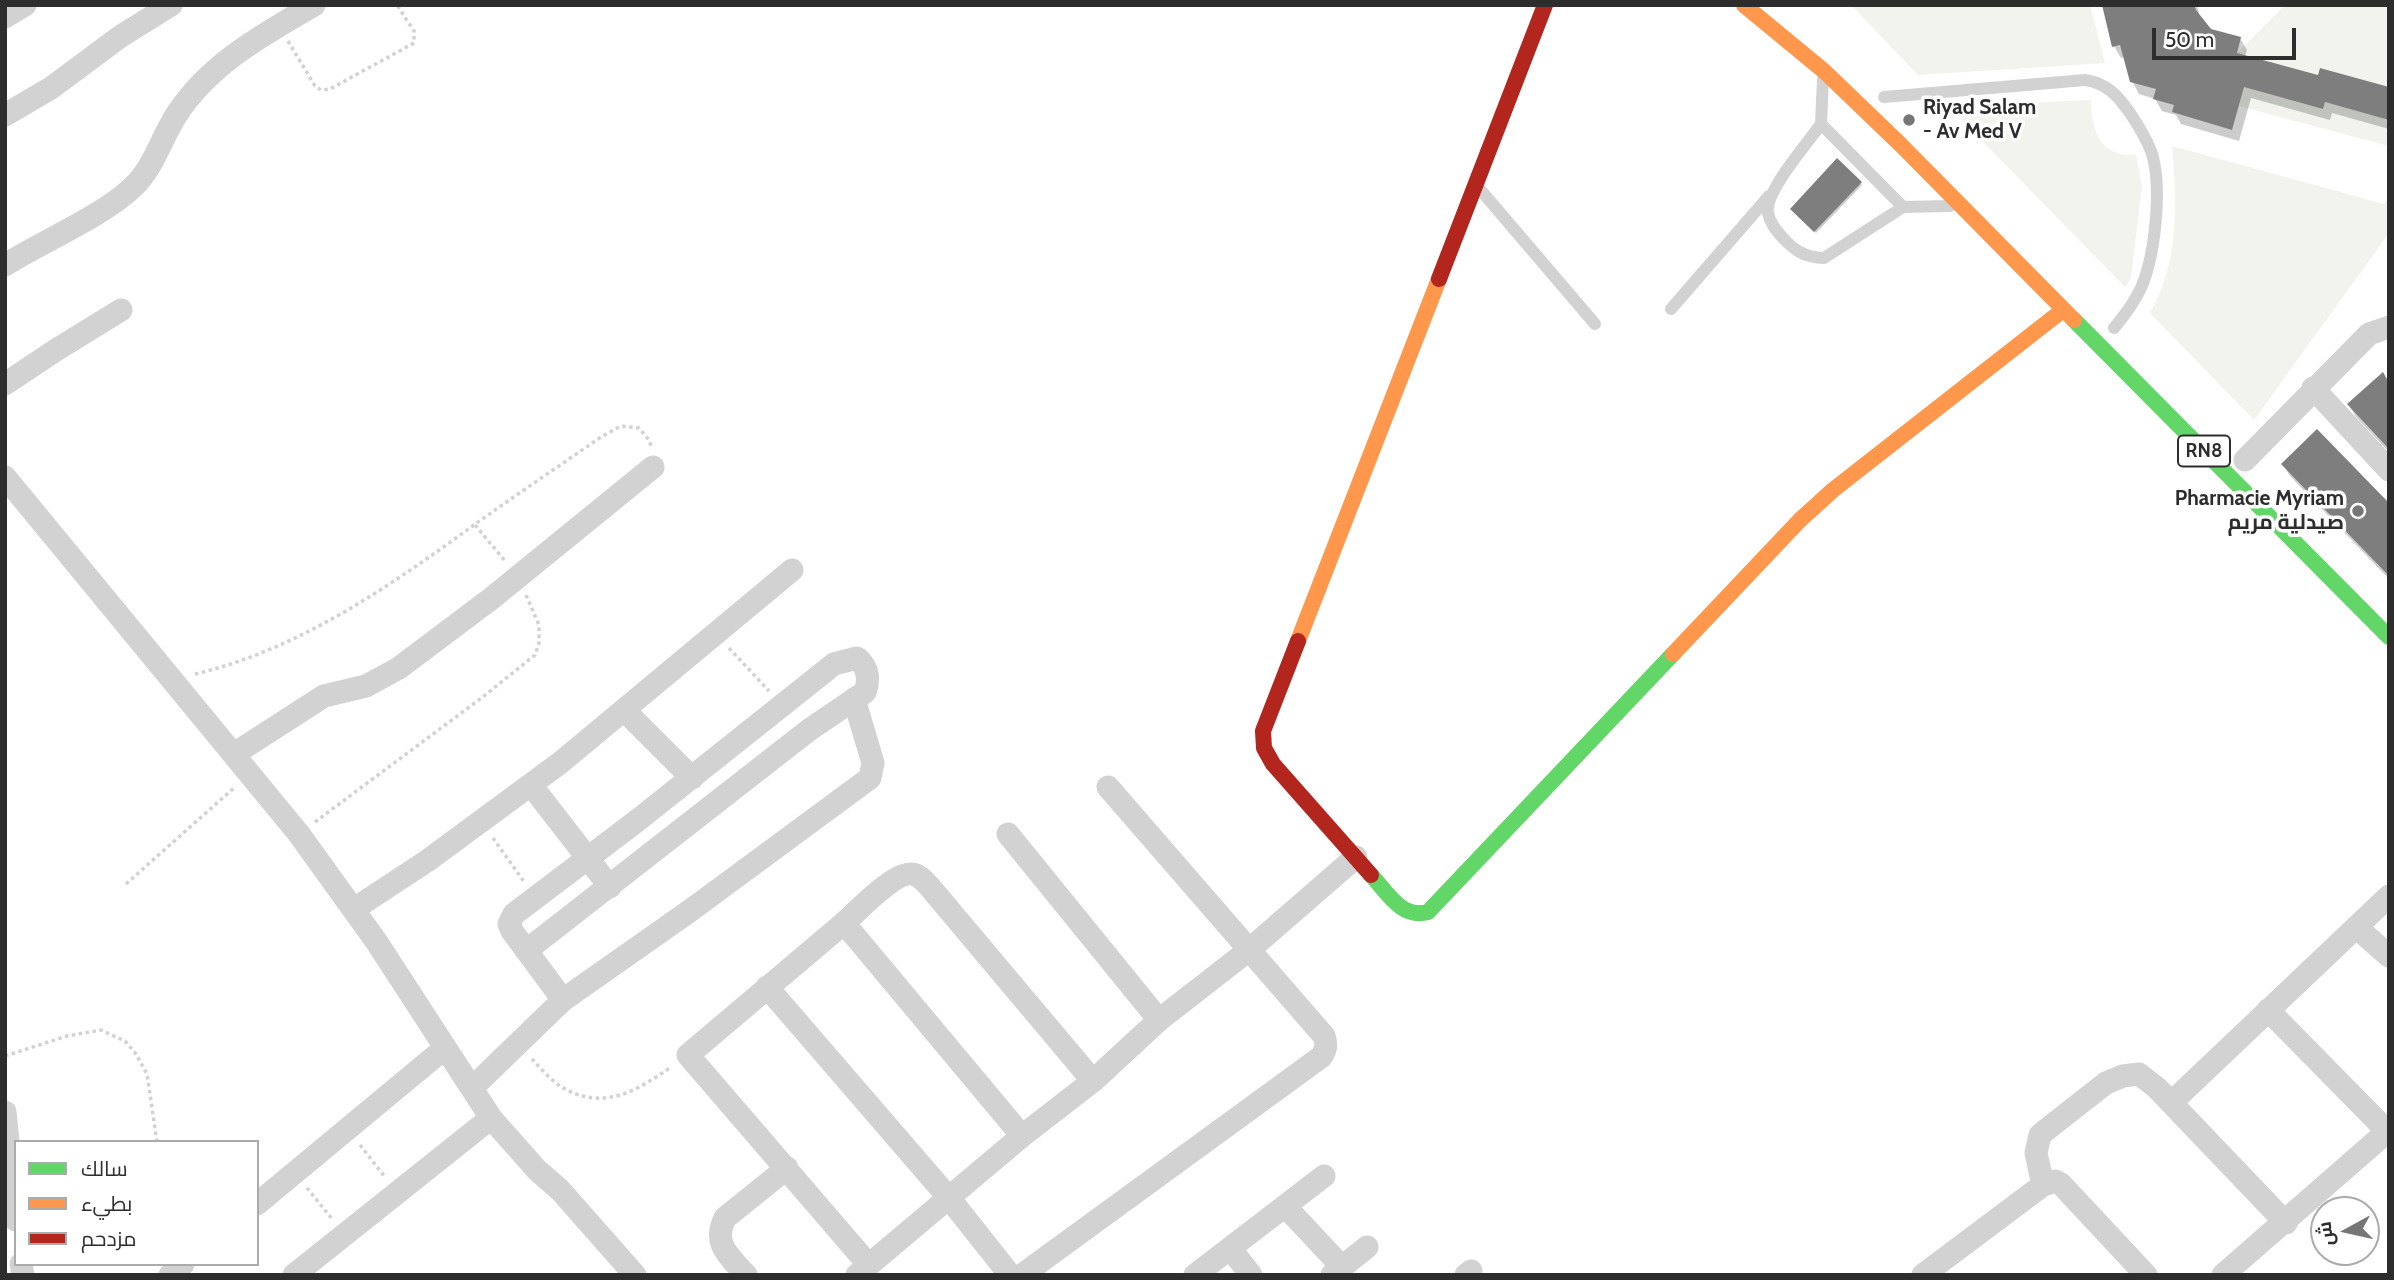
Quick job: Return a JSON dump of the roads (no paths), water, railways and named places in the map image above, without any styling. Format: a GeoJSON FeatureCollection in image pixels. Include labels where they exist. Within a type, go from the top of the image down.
{"type":"FeatureCollection","features":[{"type":"Feature","properties":{"kind":"street"},"geometry":{"type":"LineString","coordinates":[[5,17],[25,5]]}},
{"type":"Feature","properties":{"kind":"street"},"geometry":{"type":"LineString","coordinates":[[5,114],[51,88],[110,44],[171,5]]}},
{"type":"Feature","properties":{"kind":"street"},"geometry":{"type":"LineString","coordinates":[[5,265],[133,188],[152,165],[176,115],[198,85],[233,56],[314,5]]}},
{"type":"Feature","properties":{"kind":"street"},"geometry":{"type":"LineString","coordinates":[[1545,5],[1263,731],[1264,748],[1273,764],[1403,911],[1416,915],[1428,912],[1800,520],[1833,490],[2063,310]]}},
{"type":"Feature","properties":{"kind":"street","name":"RN8"},"geometry":{"type":"LineString","coordinates":[[1744,5],[1824,71],[1901,145],[2389,637]]}},
{"type":"Feature","properties":{"kind":"street"},"geometry":{"type":"LineString","coordinates":[[1879,92],[1900,112]]}},
{"type":"Feature","properties":{"kind":"street"},"geometry":{"type":"LineString","coordinates":[[5,384],[121,310]]}},
{"type":"Feature","properties":{"kind":"street"},"geometry":{"type":"LineString","coordinates":[[2245,460],[2369,334],[2389,327]]}},
{"type":"Feature","properties":{"kind":"street"},"geometry":{"type":"LineString","coordinates":[[2313,388],[2389,470]]}},
{"type":"Feature","properties":{"kind":"street"},"geometry":{"type":"LineString","coordinates":[[234,754],[324,696],[379,681],[518,577],[653,467]]}},
{"type":"Feature","properties":{"kind":"street"},"geometry":{"type":"LineString","coordinates":[[5,477],[299,834],[354,908],[491,1118],[537,1170],[560,1190],[635,1275]]}},
{"type":"Feature","properties":{"kind":"street"},"geometry":{"type":"LineString","coordinates":[[354,908],[482,822],[531,785],[792,570]]}},
{"type":"Feature","properties":{"kind":"street"},"geometry":{"type":"LineString","coordinates":[[527,950],[809,730],[864,692],[869,683],[866,667],[857,658],[834,664],[510,919],[512,931],[563,1000]]}},
{"type":"Feature","properties":{"kind":"street"},"geometry":{"type":"LineString","coordinates":[[472,1088],[563,1000],[701,903],[870,778],[873,763],[854,699]]}},
{"type":"Feature","properties":{"kind":"street"},"geometry":{"type":"LineString","coordinates":[[624,710],[692,778]]}},
{"type":"Feature","properties":{"kind":"street"},"geometry":{"type":"LineString","coordinates":[[531,785],[610,887]]}},
{"type":"Feature","properties":{"kind":"street"},"geometry":{"type":"LineString","coordinates":[[1023,1275],[1321,1057],[1327,1043],[1324,1036],[1108,787]]}},
{"type":"Feature","properties":{"kind":"street"},"geometry":{"type":"LineString","coordinates":[[1008,834],[1159,1020]]}},
{"type":"Feature","properties":{"kind":"street"},"geometry":{"type":"LineString","coordinates":[[1093,1080],[916,874],[904,874],[888,884],[688,1055],[787,1168],[863,1270],[1093,1080],[1159,1020],[1249,950],[1356,858]]}},
{"type":"Feature","properties":{"kind":"street"},"geometry":{"type":"LineString","coordinates":[[2172,1102],[2389,896]]}},
{"type":"Feature","properties":{"kind":"street"},"geometry":{"type":"LineString","coordinates":[[844,923],[1022,1136]]}},
{"type":"Feature","properties":{"kind":"street"},"geometry":{"type":"LineString","coordinates":[[2357,927],[2389,956]]}},
{"type":"Feature","properties":{"kind":"street"},"geometry":{"type":"LineString","coordinates":[[767,987],[949,1198],[1010,1275]]}},
{"type":"Feature","properties":{"kind":"street"},"geometry":{"type":"LineString","coordinates":[[2223,1275],[2286,1223],[2388,1131],[2267,1010]]}},
{"type":"Feature","properties":{"kind":"street"},"geometry":{"type":"LineString","coordinates":[[259,1203],[445,1048]]}},
{"type":"Feature","properties":{"kind":"street"},"geometry":{"type":"LineString","coordinates":[[2043,1185],[2036,1153],[2040,1135],[2106,1083],[2123,1076],[2140,1074],[2172,1102],[2286,1223]]}},
{"type":"Feature","properties":{"kind":"street"},"geometry":{"type":"LineString","coordinates":[[5,1112],[14,1200]]}},
{"type":"Feature","properties":{"kind":"street"},"geometry":{"type":"LineString","coordinates":[[293,1275],[491,1118]]}},
{"type":"Feature","properties":{"kind":"street"},"geometry":{"type":"LineString","coordinates":[[746,1275],[724,1250],[719,1238],[720,1229],[725,1218],[787,1168]]}},
{"type":"Feature","properties":{"kind":"street"},"geometry":{"type":"LineString","coordinates":[[1195,1275],[1324,1176]]}},
{"type":"Feature","properties":{"kind":"street"},"geometry":{"type":"LineString","coordinates":[[1939,1271],[2043,1185],[2053,1181],[2061,1184],[2146,1275]]}},
{"type":"Feature","properties":{"kind":"street"},"geometry":{"type":"LineString","coordinates":[[1285,1206],[1337,1271],[1367,1247]]}},
{"type":"Feature","properties":{"kind":"street"},"geometry":{"type":"LineString","coordinates":[[1230,1248],[1251,1275]]}},
{"type":"Feature","properties":{"kind":"lane"},"geometry":{"type":"LineString","coordinates":[[1671,309],[1772,193],[1821,124],[1824,71]]}},
{"type":"Feature","properties":{"kind":"lane"},"geometry":{"type":"LineString","coordinates":[[1879,92],[2085,80],[2098,82],[2119,97],[2152,152],[2157,201],[2147,271],[2131,307],[2115,328]]}},
{"type":"Feature","properties":{"kind":"lane"},"geometry":{"type":"LineString","coordinates":[[1821,124],[1903,207]]}},
{"type":"Feature","properties":{"kind":"lane"},"geometry":{"type":"LineString","coordinates":[[1475,184],[1595,324]]}},
{"type":"Feature","properties":{"kind":"lane"},"geometry":{"type":"LineString","coordinates":[[1772,193],[1767,211],[1773,227],[1795,251],[1809,258],[1824,258],[1903,207],[1960,206]]}},
{"type":"Feature","properties":{"kind":"place","name":"Riyad Salam - Av Med V"},"geometry":{"type":"Point","coordinates":[1909,120]}},
{"type":"Feature","properties":{"kind":"place","name":"Pharmacie Myriam صيدلية مريم"},"geometry":{"type":"Point","coordinates":[2358,511]}}]}
